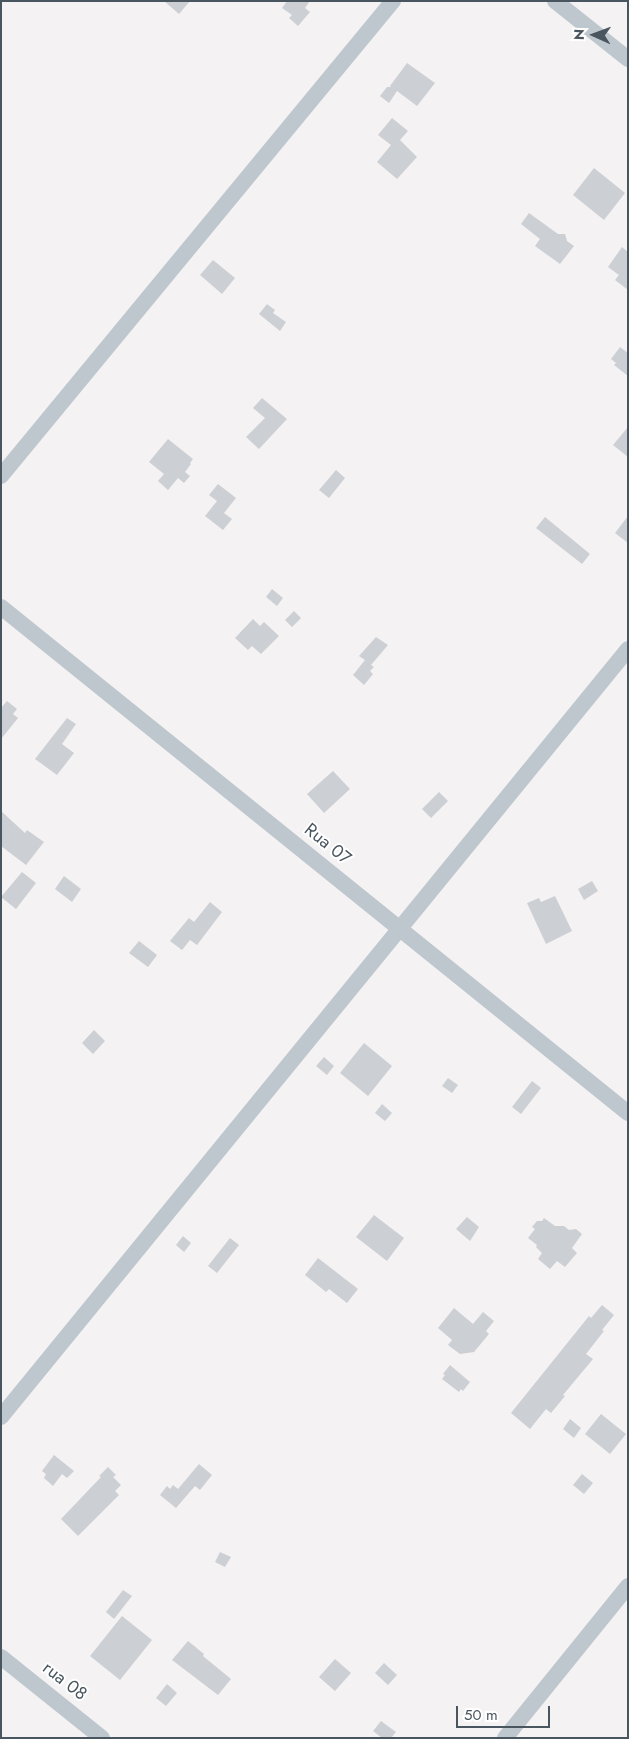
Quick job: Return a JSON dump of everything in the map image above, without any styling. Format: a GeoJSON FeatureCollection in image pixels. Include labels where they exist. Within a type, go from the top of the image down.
{"type":"FeatureCollection","features":[{"type":"Feature","properties":{"kind":"street"},"geometry":{"type":"LineString","coordinates":[[1,476],[393,1]]}},
{"type":"Feature","properties":{"kind":"street"},"geometry":{"type":"LineString","coordinates":[[555,1],[628,59]]}},
{"type":"Feature","properties":{"kind":"street","name":"Rua 07"},"geometry":{"type":"LineString","coordinates":[[1,607],[628,1113]]}},
{"type":"Feature","properties":{"kind":"street"},"geometry":{"type":"LineString","coordinates":[[1,1418],[628,649]]}},
{"type":"Feature","properties":{"kind":"street"},"geometry":{"type":"LineString","coordinates":[[505,1738],[628,1586]]}},
{"type":"Feature","properties":{"kind":"street","name":"rua 08"},"geometry":{"type":"LineString","coordinates":[[1,1658],[102,1738]]}},
{"type":"Feature","properties":{"kind":"building"},"geometry":{"type":"Polygon","coordinates":[[[164,1],[190,1],[179,14],[164,1]]]}},
{"type":"Feature","properties":{"kind":"building"},"geometry":{"type":"Polygon","coordinates":[[[287,1],[310,1],[305,8],[310,12],[298,26],[289,18],[292,15],[282,8],[287,1]]]}},
{"type":"Feature","properties":{"kind":"building"},"geometry":{"type":"Polygon","coordinates":[[[407,63],[435,83],[417,106],[397,91],[389,103],[380,96],[387,87],[391,87],[407,63]]]}},
{"type":"Feature","properties":{"kind":"building"},"geometry":{"type":"Polygon","coordinates":[[[392,118],[408,131],[400,140],[417,157],[397,179],[377,162],[391,145],[378,135],[392,118]]]}},
{"type":"Feature","properties":{"kind":"building"},"geometry":{"type":"Polygon","coordinates":[[[594,168],[625,193],[604,220],[573,195],[594,168]]]}},
{"type":"Feature","properties":{"kind":"building"},"geometry":{"type":"Polygon","coordinates":[[[529,213],[558,234],[565,234],[567,241],[574,246],[560,264],[535,246],[540,239],[521,224],[529,213]]]}},
{"type":"Feature","properties":{"kind":"building"},"geometry":{"type":"Polygon","coordinates":[[[622,247],[628,252],[628,290],[615,280],[619,275],[608,267],[622,247]]]}},
{"type":"Feature","properties":{"kind":"building"},"geometry":{"type":"Polygon","coordinates":[[[213,260],[235,278],[222,294],[200,275],[213,260]]]}},
{"type":"Feature","properties":{"kind":"building"},"geometry":{"type":"Polygon","coordinates":[[[267,304],[275,310],[273,313],[286,322],[280,331],[259,314],[267,304]]]}},
{"type":"Feature","properties":{"kind":"building"},"geometry":{"type":"Polygon","coordinates":[[[620,347],[628,353],[628,376],[614,365],[616,363],[611,359],[620,347]]]}},
{"type":"Feature","properties":{"kind":"building"},"geometry":{"type":"Polygon","coordinates":[[[262,398],[287,419],[259,449],[246,437],[265,418],[253,408],[262,398]]]}},
{"type":"Feature","properties":{"kind":"building"},"geometry":{"type":"Polygon","coordinates":[[[628,427],[628,457],[613,445],[628,427]]]}},
{"type":"Feature","properties":{"kind":"building"},"geometry":{"type":"Polygon","coordinates":[[[168,439],[193,459],[185,472],[190,476],[184,483],[178,478],[168,490],[158,481],[164,474],[149,462],[168,439]]]}},
{"type":"Feature","properties":{"kind":"building"},"geometry":{"type":"Polygon","coordinates":[[[336,470],[345,478],[329,498],[319,490],[336,470]]]}},
{"type":"Feature","properties":{"kind":"building"},"geometry":{"type":"Polygon","coordinates":[[[218,484],[236,498],[224,513],[232,519],[223,530],[205,516],[217,501],[209,495],[218,484]]]}},
{"type":"Feature","properties":{"kind":"building"},"geometry":{"type":"Polygon","coordinates":[[[628,516],[628,543],[615,533],[628,516]]]}},
{"type":"Feature","properties":{"kind":"building"},"geometry":{"type":"Polygon","coordinates":[[[545,517],[590,554],[582,564],[536,528],[545,517]]]}},
{"type":"Feature","properties":{"kind":"building"},"geometry":{"type":"Polygon","coordinates":[[[272,589],[283,598],[277,606],[266,597],[272,589]]]}},
{"type":"Feature","properties":{"kind":"building"},"geometry":{"type":"Polygon","coordinates":[[[294,611],[301,618],[292,627],[285,620],[294,611]]]}},
{"type":"Feature","properties":{"kind":"building"},"geometry":{"type":"Polygon","coordinates":[[[253,619],[260,626],[264,622],[279,636],[261,654],[252,646],[248,650],[235,638],[253,619]]]}},
{"type":"Feature","properties":{"kind":"building"},"geometry":{"type":"Polygon","coordinates":[[[376,637],[388,645],[371,665],[374,667],[370,671],[373,674],[364,685],[353,675],[365,660],[359,656],[376,637]]]}},
{"type":"Feature","properties":{"kind":"building"},"geometry":{"type":"Polygon","coordinates":[[[7,701],[17,709],[13,714],[18,718],[1,739],[1,708],[7,701]]]}},
{"type":"Feature","properties":{"kind":"building"},"geometry":{"type":"Polygon","coordinates":[[[67,718],[76,724],[62,744],[74,753],[57,775],[35,759],[67,718]]]}},
{"type":"Feature","properties":{"kind":"building"},"geometry":{"type":"Polygon","coordinates":[[[333,771],[350,789],[324,813],[307,794],[333,771]]]}},
{"type":"Feature","properties":{"kind":"building"},"geometry":{"type":"Polygon","coordinates":[[[439,792],[448,801],[431,818],[422,809],[439,792]]]}},
{"type":"Feature","properties":{"kind":"building"},"geometry":{"type":"Polygon","coordinates":[[[1,811],[25,833],[27,830],[44,842],[26,865],[1,846],[1,811]]]}},
{"type":"Feature","properties":{"kind":"building"},"geometry":{"type":"Polygon","coordinates":[[[22,872],[36,883],[16,909],[1,897],[22,872]]]}},
{"type":"Feature","properties":{"kind":"building"},"geometry":{"type":"Polygon","coordinates":[[[64,876],[81,889],[72,902],[55,889],[64,876]]]}},
{"type":"Feature","properties":{"kind":"building"},"geometry":{"type":"Polygon","coordinates":[[[592,881],[598,891],[584,900],[578,889],[592,881]]]}},
{"type":"Feature","properties":{"kind":"building"},"geometry":{"type":"Polygon","coordinates":[[[555,896],[572,931],[546,944],[527,903],[539,898],[541,902],[555,896]]]}},
{"type":"Feature","properties":{"kind":"building"},"geometry":{"type":"Polygon","coordinates":[[[210,902],[222,912],[197,945],[190,940],[182,950],[170,941],[189,918],[194,922],[210,902]]]}},
{"type":"Feature","properties":{"kind":"building"},"geometry":{"type":"Polygon","coordinates":[[[139,941],[157,955],[148,967],[129,953],[139,941]]]}},
{"type":"Feature","properties":{"kind":"building"},"geometry":{"type":"Polygon","coordinates":[[[94,1030],[105,1041],[93,1054],[82,1043],[94,1030]]]}},
{"type":"Feature","properties":{"kind":"building"},"geometry":{"type":"Polygon","coordinates":[[[364,1043],[392,1066],[368,1096],[340,1073],[364,1043]]]}},
{"type":"Feature","properties":{"kind":"building"},"geometry":{"type":"Polygon","coordinates":[[[324,1057],[334,1066],[327,1075],[316,1066],[324,1057]]]}},
{"type":"Feature","properties":{"kind":"building"},"geometry":{"type":"Polygon","coordinates":[[[448,1078],[458,1085],[452,1093],[442,1086],[448,1078]]]}},
{"type":"Feature","properties":{"kind":"building"},"geometry":{"type":"Polygon","coordinates":[[[532,1081],[541,1088],[521,1114],[512,1107],[532,1081]]]}},
{"type":"Feature","properties":{"kind":"building"},"geometry":{"type":"Polygon","coordinates":[[[382,1104],[392,1113],[385,1121],[375,1113],[382,1104]]]}},
{"type":"Feature","properties":{"kind":"building"},"geometry":{"type":"Polygon","coordinates":[[[374,1215],[404,1238],[387,1261],[356,1237],[374,1215]]]}},
{"type":"Feature","properties":{"kind":"building"},"geometry":{"type":"Polygon","coordinates":[[[467,1217],[479,1227],[470,1241],[456,1229],[467,1217]]]}},
{"type":"Feature","properties":{"kind":"building"},"geometry":{"type":"Polygon","coordinates":[[[544,1218],[555,1226],[564,1226],[569,1230],[576,1229],[582,1234],[572,1248],[577,1253],[565,1267],[557,1261],[550,1269],[538,1259],[542,1253],[536,1247],[537,1245],[528,1238],[535,1229],[532,1227],[537,1221],[542,1221],[544,1218]]]}},
{"type":"Feature","properties":{"kind":"building"},"geometry":{"type":"Polygon","coordinates":[[[183,1236],[191,1243],[184,1252],[176,1245],[183,1236]]]}},
{"type":"Feature","properties":{"kind":"building"},"geometry":{"type":"Polygon","coordinates":[[[230,1238],[239,1245],[217,1273],[208,1266],[230,1238]]]}},
{"type":"Feature","properties":{"kind":"building"},"geometry":{"type":"Polygon","coordinates":[[[318,1258],[358,1289],[347,1303],[329,1289],[326,1292],[305,1275],[318,1258]]]}},
{"type":"Feature","properties":{"kind":"building"},"geometry":{"type":"Polygon","coordinates":[[[602,1305],[614,1315],[586,1354],[593,1359],[563,1395],[565,1396],[551,1413],[546,1409],[530,1429],[511,1413],[589,1316],[591,1318],[602,1305]]]}},
{"type":"Feature","properties":{"kind":"building"},"geometry":{"type":"Polygon","coordinates":[[[454,1308],[473,1324],[483,1312],[494,1321],[486,1331],[489,1334],[474,1352],[460,1354],[448,1345],[452,1340],[438,1328],[454,1308]]]}},
{"type":"Feature","properties":{"kind":"building"},"geometry":{"type":"Polygon","coordinates":[[[450,1365],[470,1382],[463,1391],[461,1389],[459,1392],[442,1379],[445,1375],[443,1374],[450,1365]]]}},
{"type":"Feature","properties":{"kind":"building"},"geometry":{"type":"Polygon","coordinates":[[[601,1414],[626,1434],[610,1454],[585,1434],[601,1414]]]}},
{"type":"Feature","properties":{"kind":"building"},"geometry":{"type":"Polygon","coordinates":[[[570,1419],[581,1428],[574,1438],[563,1429],[570,1419]]]}},
{"type":"Feature","properties":{"kind":"building"},"geometry":{"type":"Polygon","coordinates":[[[54,1455],[74,1471],[67,1478],[62,1474],[53,1486],[44,1478],[46,1474],[42,1471],[54,1455]]]}},
{"type":"Feature","properties":{"kind":"building"},"geometry":{"type":"Polygon","coordinates":[[[199,1464],[212,1475],[200,1490],[195,1486],[176,1508],[160,1495],[167,1486],[170,1489],[173,1485],[178,1489],[199,1464]]]}},
{"type":"Feature","properties":{"kind":"building"},"geometry":{"type":"Polygon","coordinates":[[[108,1467],[116,1475],[113,1477],[121,1485],[115,1491],[119,1495],[78,1536],[61,1519],[101,1477],[99,1476],[108,1467]]]}},
{"type":"Feature","properties":{"kind":"building"},"geometry":{"type":"Polygon","coordinates":[[[582,1474],[593,1483],[584,1494],[573,1485],[582,1474]]]}},
{"type":"Feature","properties":{"kind":"building"},"geometry":{"type":"Polygon","coordinates":[[[220,1552],[231,1557],[225,1567],[215,1562],[220,1552]]]}},
{"type":"Feature","properties":{"kind":"building"},"geometry":{"type":"Polygon","coordinates":[[[123,1590],[132,1596],[114,1619],[106,1612],[123,1590]]]}},
{"type":"Feature","properties":{"kind":"building"},"geometry":{"type":"Polygon","coordinates":[[[122,1616],[152,1640],[120,1680],[90,1656],[122,1616]]]}},
{"type":"Feature","properties":{"kind":"building"},"geometry":{"type":"Polygon","coordinates":[[[188,1641],[231,1679],[218,1695],[172,1660],[188,1641]]]}},
{"type":"Feature","properties":{"kind":"building"},"geometry":{"type":"Polygon","coordinates":[[[335,1659],[351,1673],[335,1691],[319,1677],[335,1659]]]}},
{"type":"Feature","properties":{"kind":"building"},"geometry":{"type":"Polygon","coordinates":[[[384,1663],[397,1675],[388,1685],[375,1673],[384,1663]]]}},
{"type":"Feature","properties":{"kind":"building"},"geometry":{"type":"Polygon","coordinates":[[[167,1684],[177,1693],[166,1706],[156,1698],[167,1684]]]}},
{"type":"Feature","properties":{"kind":"building"},"geometry":{"type":"Polygon","coordinates":[[[381,1721],[396,1732],[391,1738],[382,1738],[373,1731],[381,1721]]]}}]}
